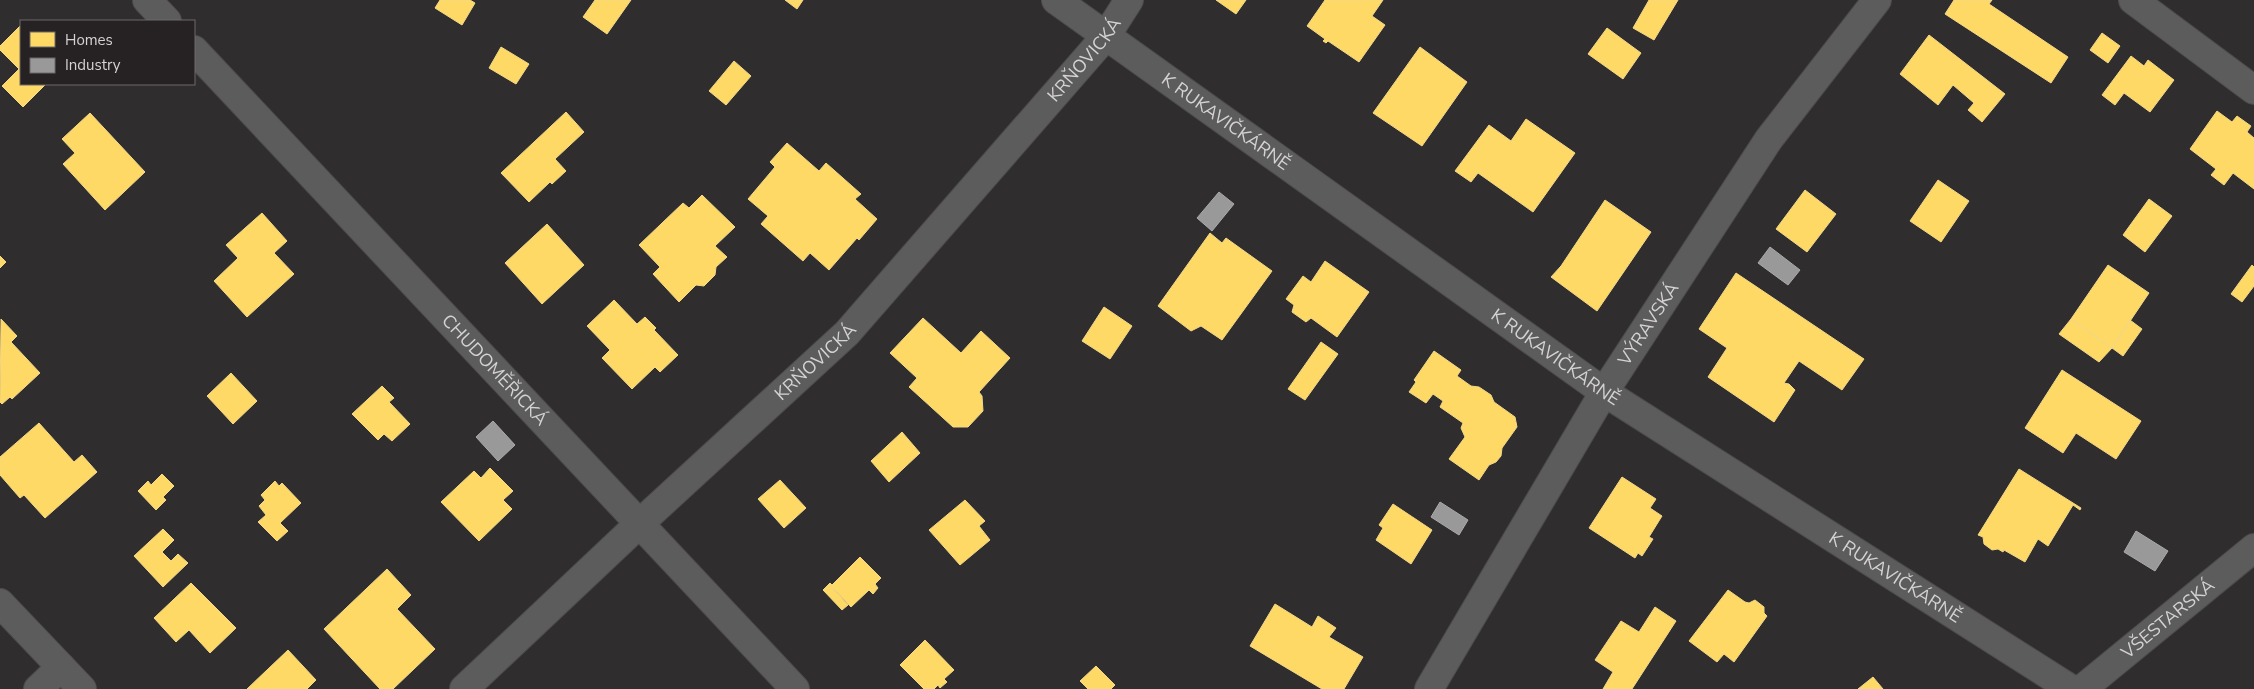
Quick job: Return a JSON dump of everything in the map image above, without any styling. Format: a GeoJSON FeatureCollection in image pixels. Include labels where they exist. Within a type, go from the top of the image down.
{"type":"FeatureCollection","features":[{"type":"Feature","properties":{"kind":"street"},"geometry":{"type":"LineString","coordinates":[[147,0],[166,20]]}},
{"type":"Feature","properties":{"kind":"street","name":"K RUKAVIČKÁRNĚ"},"geometry":{"type":"LineString","coordinates":[[1056,0],[1604,392],[2071,689]]}},
{"type":"Feature","properties":{"kind":"street","name":"KRŇOVICKÁ"},"geometry":{"type":"LineString","coordinates":[[464,689],[639,524],[847,333],[1106,36],[1129,0]]}},
{"type":"Feature","properties":{"kind":"street","name":"VÝRAVSKÁ"},"geometry":{"type":"LineString","coordinates":[[1429,689],[1604,392],[1769,139],[1877,0]]}},
{"type":"Feature","properties":{"kind":"street"},"geometry":{"type":"LineString","coordinates":[[2133,0],[2254,90]]}},
{"type":"Feature","properties":{"kind":"street","name":"CHUDOMĚŘICKÁ"},"geometry":{"type":"LineString","coordinates":[[195,51],[795,689]]}},
{"type":"Feature","properties":{"kind":"street","name":"VŠESTARSKÁ"},"geometry":{"type":"LineString","coordinates":[[2082,689],[2254,548]]}},
{"type":"Feature","properties":{"kind":"street"},"geometry":{"type":"LineString","coordinates":[[0,603],[82,689]]}},
{"type":"Feature","properties":{"kind":"street"},"geometry":{"type":"LineString","coordinates":[[38,689],[61,667]]}},
{"type":"Feature","properties":{"kind":"building: Homes"},"geometry":{"type":"Polygon","coordinates":[[[440,0],[470,0],[475,3],[462,25],[435,8],[440,0]]]}},
{"type":"Feature","properties":{"kind":"building: Homes"},"geometry":{"type":"Polygon","coordinates":[[[595,0],[631,0],[607,34],[583,17],[595,0]]]}},
{"type":"Feature","properties":{"kind":"building: Homes"},"geometry":{"type":"Polygon","coordinates":[[[785,0],[803,0],[797,9],[785,0]]]}},
{"type":"Feature","properties":{"kind":"building: Homes"},"geometry":{"type":"Polygon","coordinates":[[[1216,0],[1246,0],[1236,14],[1216,0]]]}},
{"type":"Feature","properties":{"kind":"building: Homes"},"geometry":{"type":"Polygon","coordinates":[[[1325,0],[1383,0],[1372,16],[1385,25],[1359,62],[1328,41],[1326,43],[1323,41],[1325,39],[1307,26],[1325,0]]]}},
{"type":"Feature","properties":{"kind":"building: Homes"},"geometry":{"type":"Polygon","coordinates":[[[1649,0],[1678,0],[1654,40],[1633,28],[1649,0]]]}},
{"type":"Feature","properties":{"kind":"building: Homes"},"geometry":{"type":"Polygon","coordinates":[[[1954,0],[1992,0],[1989,4],[2068,57],[2051,83],[1945,14],[1954,0]]]}},
{"type":"Feature","properties":{"kind":"building: Homes"},"geometry":{"type":"Polygon","coordinates":[[[20,26],[20,85],[45,85],[23,107],[2,86],[19,69],[0,50],[0,46],[20,26]]]}},
{"type":"Feature","properties":{"kind":"building: Homes"},"geometry":{"type":"Polygon","coordinates":[[[1607,28],[1641,53],[1623,79],[1588,54],[1607,28]]]}},
{"type":"Feature","properties":{"kind":"building: Homes"},"geometry":{"type":"Polygon","coordinates":[[[2102,33],[2120,46],[2108,63],[2090,50],[2102,33]]]}},
{"type":"Feature","properties":{"kind":"building: Homes"},"geometry":{"type":"Polygon","coordinates":[[[1929,35],[2005,94],[1982,122],[1968,110],[1974,103],[1953,85],[1938,105],[1900,74],[1929,35]]]}},
{"type":"Feature","properties":{"kind":"building: Homes"},"geometry":{"type":"Polygon","coordinates":[[[501,47],[529,64],[516,84],[489,68],[501,47]]]}},
{"type":"Feature","properties":{"kind":"building: Homes"},"geometry":{"type":"Polygon","coordinates":[[[1420,47],[1467,82],[1422,146],[1373,113],[1420,47]]]}},
{"type":"Feature","properties":{"kind":"building: Homes"},"geometry":{"type":"Polygon","coordinates":[[[2131,56],[2144,66],[2148,60],[2174,80],[2150,112],[2124,93],[2115,105],[2102,95],[2131,56]]]}},
{"type":"Feature","properties":{"kind":"building: Homes"},"geometry":{"type":"Polygon","coordinates":[[[734,61],[751,76],[726,105],[709,91],[734,61]]]}},
{"type":"Feature","properties":{"kind":"building: Homes"},"geometry":{"type":"Polygon","coordinates":[[[2217,111],[2232,122],[2237,116],[2251,126],[2247,132],[2254,138],[2254,189],[2233,173],[2224,185],[2211,175],[2216,169],[2190,149],[2217,111]]]}},
{"type":"Feature","properties":{"kind":"building: Homes"},"geometry":{"type":"Polygon","coordinates":[[[566,112],[584,132],[555,159],[566,171],[552,184],[550,182],[529,202],[501,173],[566,112]]]}},
{"type":"Feature","properties":{"kind":"building: Homes"},"geometry":{"type":"Polygon","coordinates":[[[90,113],[145,172],[105,210],[63,164],[75,153],[62,139],[90,113]]]}},
{"type":"Feature","properties":{"kind":"building: Homes"},"geometry":{"type":"Polygon","coordinates":[[[1526,119],[1575,153],[1533,212],[1478,173],[1471,182],[1455,171],[1489,125],[1511,141],[1526,119]]]}},
{"type":"Feature","properties":{"kind":"building: Homes"},"geometry":{"type":"Polygon","coordinates":[[[787,143],[819,171],[826,163],[861,194],[855,199],[877,219],[859,240],[857,238],[829,270],[810,253],[803,261],[761,224],[768,216],[748,199],[775,167],[770,162],[787,143]]]}},
{"type":"Feature","properties":{"kind":"building: Homes"},"geometry":{"type":"Polygon","coordinates":[[[1938,180],[1969,201],[1941,242],[1910,221],[1938,180]]]}},
{"type":"Feature","properties":{"kind":"building: Homes"},"geometry":{"type":"Polygon","coordinates":[[[1805,190],[1836,214],[1807,252],[1776,229],[1805,190]]]}},
{"type":"Feature","properties":{"kind":"building: Homes"},"geometry":{"type":"Polygon","coordinates":[[[702,195],[735,227],[715,246],[727,257],[716,267],[715,275],[704,286],[696,285],[679,302],[653,274],[660,267],[639,245],[683,203],[689,208],[702,195]]]}},
{"type":"Feature","properties":{"kind":"building: Homes"},"geometry":{"type":"Polygon","coordinates":[[[2149,199],[2172,216],[2145,252],[2123,235],[2149,199]]]}},
{"type":"Feature","properties":{"kind":"building: Homes"},"geometry":{"type":"Polygon","coordinates":[[[1605,200],[1651,232],[1597,311],[1551,277],[1561,266],[1605,200]]]}},
{"type":"Feature","properties":{"kind":"building: Homes"},"geometry":{"type":"Polygon","coordinates":[[[262,213],[287,241],[274,253],[294,274],[247,317],[214,281],[238,258],[226,245],[262,213]]]}},
{"type":"Feature","properties":{"kind":"building: Homes"},"geometry":{"type":"Polygon","coordinates":[[[547,224],[584,265],[542,304],[505,263],[547,224]]]}},
{"type":"Feature","properties":{"kind":"building: Homes"},"geometry":{"type":"Polygon","coordinates":[[[1210,233],[1222,243],[1226,238],[1272,271],[1222,340],[1201,326],[1191,331],[1158,306],[1210,233]]]}},
{"type":"Feature","properties":{"kind":"building: Homes"},"geometry":{"type":"Polygon","coordinates":[[[0,256],[6,262],[0,268],[0,256]]]}},
{"type":"Feature","properties":{"kind":"building: Homes"},"geometry":{"type":"Polygon","coordinates":[[[1325,261],[1369,292],[1337,337],[1311,318],[1306,322],[1292,312],[1294,305],[1286,299],[1303,276],[1311,282],[1325,261]]]}},
{"type":"Feature","properties":{"kind":"building: Homes"},"geometry":{"type":"Polygon","coordinates":[[[2108,265],[2149,293],[2112,348],[2071,319],[2108,265]]]}},
{"type":"Feature","properties":{"kind":"building: Homes"},"geometry":{"type":"Polygon","coordinates":[[[2252,265],[2254,267],[2254,286],[2242,302],[2231,294],[2252,265]]]}},
{"type":"Feature","properties":{"kind":"building: Homes"},"geometry":{"type":"Polygon","coordinates":[[[1736,273],[1864,359],[1842,390],[1799,361],[1784,383],[1789,384],[1795,390],[1774,422],[1708,377],[1727,348],[1699,329],[1736,273]]]}},
{"type":"Feature","properties":{"kind":"building: Homes"},"geometry":{"type":"Polygon","coordinates":[[[614,300],[637,324],[645,317],[656,328],[654,330],[678,355],[660,372],[655,367],[632,389],[602,358],[610,350],[587,326],[614,300]]]}},
{"type":"Feature","properties":{"kind":"building: Homes"},"geometry":{"type":"Polygon","coordinates":[[[1104,307],[1132,326],[1110,359],[1082,341],[1104,307]]]}},
{"type":"Feature","properties":{"kind":"building: Homes"},"geometry":{"type":"Polygon","coordinates":[[[923,318],[961,353],[981,331],[1010,358],[979,392],[982,396],[983,411],[968,427],[953,427],[909,387],[917,378],[890,353],[923,318]]]}},
{"type":"Feature","properties":{"kind":"building: Homes"},"geometry":{"type":"Polygon","coordinates":[[[1,319],[17,336],[11,342],[40,373],[12,399],[10,397],[2,404],[0,402],[1,319]]]}},
{"type":"Feature","properties":{"kind":"building: Homes"},"geometry":{"type":"Polygon","coordinates":[[[2071,319],[2112,348],[2099,362],[2059,334],[2071,319]]]}},
{"type":"Feature","properties":{"kind":"building: Homes"},"geometry":{"type":"Polygon","coordinates":[[[2130,320],[2142,329],[2123,356],[2112,348],[2130,320]]]}},
{"type":"Feature","properties":{"kind":"building: Homes"},"geometry":{"type":"Polygon","coordinates":[[[1321,342],[1338,354],[1305,400],[1288,389],[1321,342]]]}},
{"type":"Feature","properties":{"kind":"building: Homes"},"geometry":{"type":"Polygon","coordinates":[[[1434,351],[1461,370],[1457,376],[1471,386],[1479,387],[1491,395],[1494,402],[1515,417],[1517,427],[1502,448],[1501,456],[1496,462],[1489,465],[1479,480],[1449,459],[1465,437],[1461,428],[1463,423],[1440,407],[1443,401],[1433,394],[1426,403],[1409,392],[1416,382],[1414,380],[1434,351]]]}},
{"type":"Feature","properties":{"kind":"building: Homes"},"geometry":{"type":"Polygon","coordinates":[[[2062,370],[2141,421],[2116,459],[2076,433],[2063,453],[2025,428],[2062,370]]]}},
{"type":"Feature","properties":{"kind":"building: Homes"},"geometry":{"type":"Polygon","coordinates":[[[231,373],[257,401],[233,424],[207,396],[231,373]]]}},
{"type":"Feature","properties":{"kind":"building: Homes"},"geometry":{"type":"Polygon","coordinates":[[[382,386],[394,398],[389,402],[410,424],[392,441],[384,434],[378,440],[352,414],[382,386]]]}},
{"type":"Feature","properties":{"kind":"building: Homes"},"geometry":{"type":"Polygon","coordinates":[[[39,423],[74,462],[82,455],[97,472],[45,518],[24,495],[20,498],[0,475],[0,457],[39,423]]]}},
{"type":"Feature","properties":{"kind":"building: Homes"},"geometry":{"type":"Polygon","coordinates":[[[902,432],[920,453],[889,482],[871,461],[902,432]]]}},
{"type":"Feature","properties":{"kind":"building: Homes"},"geometry":{"type":"Polygon","coordinates":[[[490,468],[513,491],[503,500],[512,509],[479,541],[441,502],[474,471],[481,478],[490,468]]]}},
{"type":"Feature","properties":{"kind":"building: Homes"},"geometry":{"type":"Polygon","coordinates":[[[2019,469],[2081,508],[2080,510],[2073,505],[2048,546],[2038,539],[2025,562],[2004,550],[2003,552],[1998,549],[1992,550],[1984,544],[1983,537],[1978,535],[2019,469]]]}},
{"type":"Feature","properties":{"kind":"building: Homes"},"geometry":{"type":"Polygon","coordinates":[[[162,474],[174,486],[163,497],[166,500],[156,510],[138,491],[148,481],[151,485],[162,474]]]}},
{"type":"Feature","properties":{"kind":"building: Homes"},"geometry":{"type":"Polygon","coordinates":[[[1622,477],[1656,499],[1650,508],[1662,516],[1649,537],[1653,539],[1642,556],[1638,553],[1635,558],[1589,528],[1622,477]]]}},
{"type":"Feature","properties":{"kind":"building: Homes"},"geometry":{"type":"Polygon","coordinates":[[[780,480],[806,508],[784,528],[758,499],[780,480]]]}},
{"type":"Feature","properties":{"kind":"building: Homes"},"geometry":{"type":"Polygon","coordinates":[[[275,481],[279,486],[282,483],[301,503],[280,523],[288,531],[277,541],[258,522],[266,515],[259,506],[265,500],[261,495],[275,481]]]}},
{"type":"Feature","properties":{"kind":"building: Homes"},"geometry":{"type":"Polygon","coordinates":[[[965,500],[985,521],[979,526],[990,540],[960,565],[929,530],[965,500]]]}},
{"type":"Feature","properties":{"kind":"building: Homes"},"geometry":{"type":"Polygon","coordinates":[[[1393,504],[1432,530],[1411,564],[1376,540],[1383,528],[1379,525],[1393,504]]]}},
{"type":"Feature","properties":{"kind":"building: Homes"},"geometry":{"type":"Polygon","coordinates":[[[163,529],[174,540],[162,552],[171,561],[178,554],[188,563],[163,587],[134,556],[163,529]]]}},
{"type":"Feature","properties":{"kind":"building: Homes"},"geometry":{"type":"Polygon","coordinates":[[[860,557],[881,578],[875,584],[878,588],[873,594],[869,590],[851,607],[831,586],[860,557]]]}},
{"type":"Feature","properties":{"kind":"building: Homes"},"geometry":{"type":"Polygon","coordinates":[[[387,569],[411,595],[397,609],[435,649],[393,689],[380,689],[324,629],[387,569]]]}},
{"type":"Feature","properties":{"kind":"building: Homes"},"geometry":{"type":"Polygon","coordinates":[[[191,583],[236,628],[210,653],[189,630],[176,642],[154,618],[191,583]]]}},
{"type":"Feature","properties":{"kind":"building: Homes"},"geometry":{"type":"Polygon","coordinates":[[[830,583],[848,605],[842,610],[823,590],[830,583]]]}},
{"type":"Feature","properties":{"kind":"building: Homes"},"geometry":{"type":"Polygon","coordinates":[[[1728,590],[1745,602],[1749,603],[1755,600],[1764,607],[1764,613],[1767,616],[1734,662],[1724,654],[1717,662],[1689,641],[1728,590]]]}},
{"type":"Feature","properties":{"kind":"building: Homes"},"geometry":{"type":"Polygon","coordinates":[[[1275,604],[1312,627],[1318,616],[1336,628],[1329,637],[1363,657],[1344,689],[1322,689],[1250,646],[1275,604]]]}},
{"type":"Feature","properties":{"kind":"building: Homes"},"geometry":{"type":"Polygon","coordinates":[[[1655,607],[1676,621],[1632,689],[1603,689],[1613,672],[1595,660],[1621,621],[1639,632],[1655,607]]]}},
{"type":"Feature","properties":{"kind":"building: Homes"},"geometry":{"type":"Polygon","coordinates":[[[925,640],[954,670],[944,679],[947,682],[940,688],[938,685],[934,689],[924,689],[900,665],[925,640]]]}},
{"type":"Feature","properties":{"kind":"building: Homes"},"geometry":{"type":"Polygon","coordinates":[[[288,650],[316,680],[307,689],[247,689],[288,650]]]}},
{"type":"Feature","properties":{"kind":"building: Homes"},"geometry":{"type":"Polygon","coordinates":[[[1096,666],[1115,685],[1111,689],[1088,689],[1080,681],[1096,666]]]}},
{"type":"Feature","properties":{"kind":"building: Homes"},"geometry":{"type":"Polygon","coordinates":[[[1873,677],[1883,689],[1858,689],[1873,677]]]}},
{"type":"Feature","properties":{"kind":"building: Industry"},"geometry":{"type":"Polygon","coordinates":[[[1219,192],[1234,204],[1212,231],[1197,218],[1219,192]]]}},
{"type":"Feature","properties":{"kind":"building: Industry"},"geometry":{"type":"Polygon","coordinates":[[[1770,247],[1800,270],[1788,285],[1758,263],[1770,247]]]}},
{"type":"Feature","properties":{"kind":"building: Industry"},"geometry":{"type":"Polygon","coordinates":[[[493,421],[515,445],[498,461],[476,437],[493,421]]]}},
{"type":"Feature","properties":{"kind":"building: Industry"},"geometry":{"type":"Polygon","coordinates":[[[1440,502],[1468,520],[1459,535],[1431,517],[1440,502]]]}},
{"type":"Feature","properties":{"kind":"building: Industry"},"geometry":{"type":"Polygon","coordinates":[[[2136,531],[2168,551],[2155,571],[2124,552],[2136,531]]]}}]}
